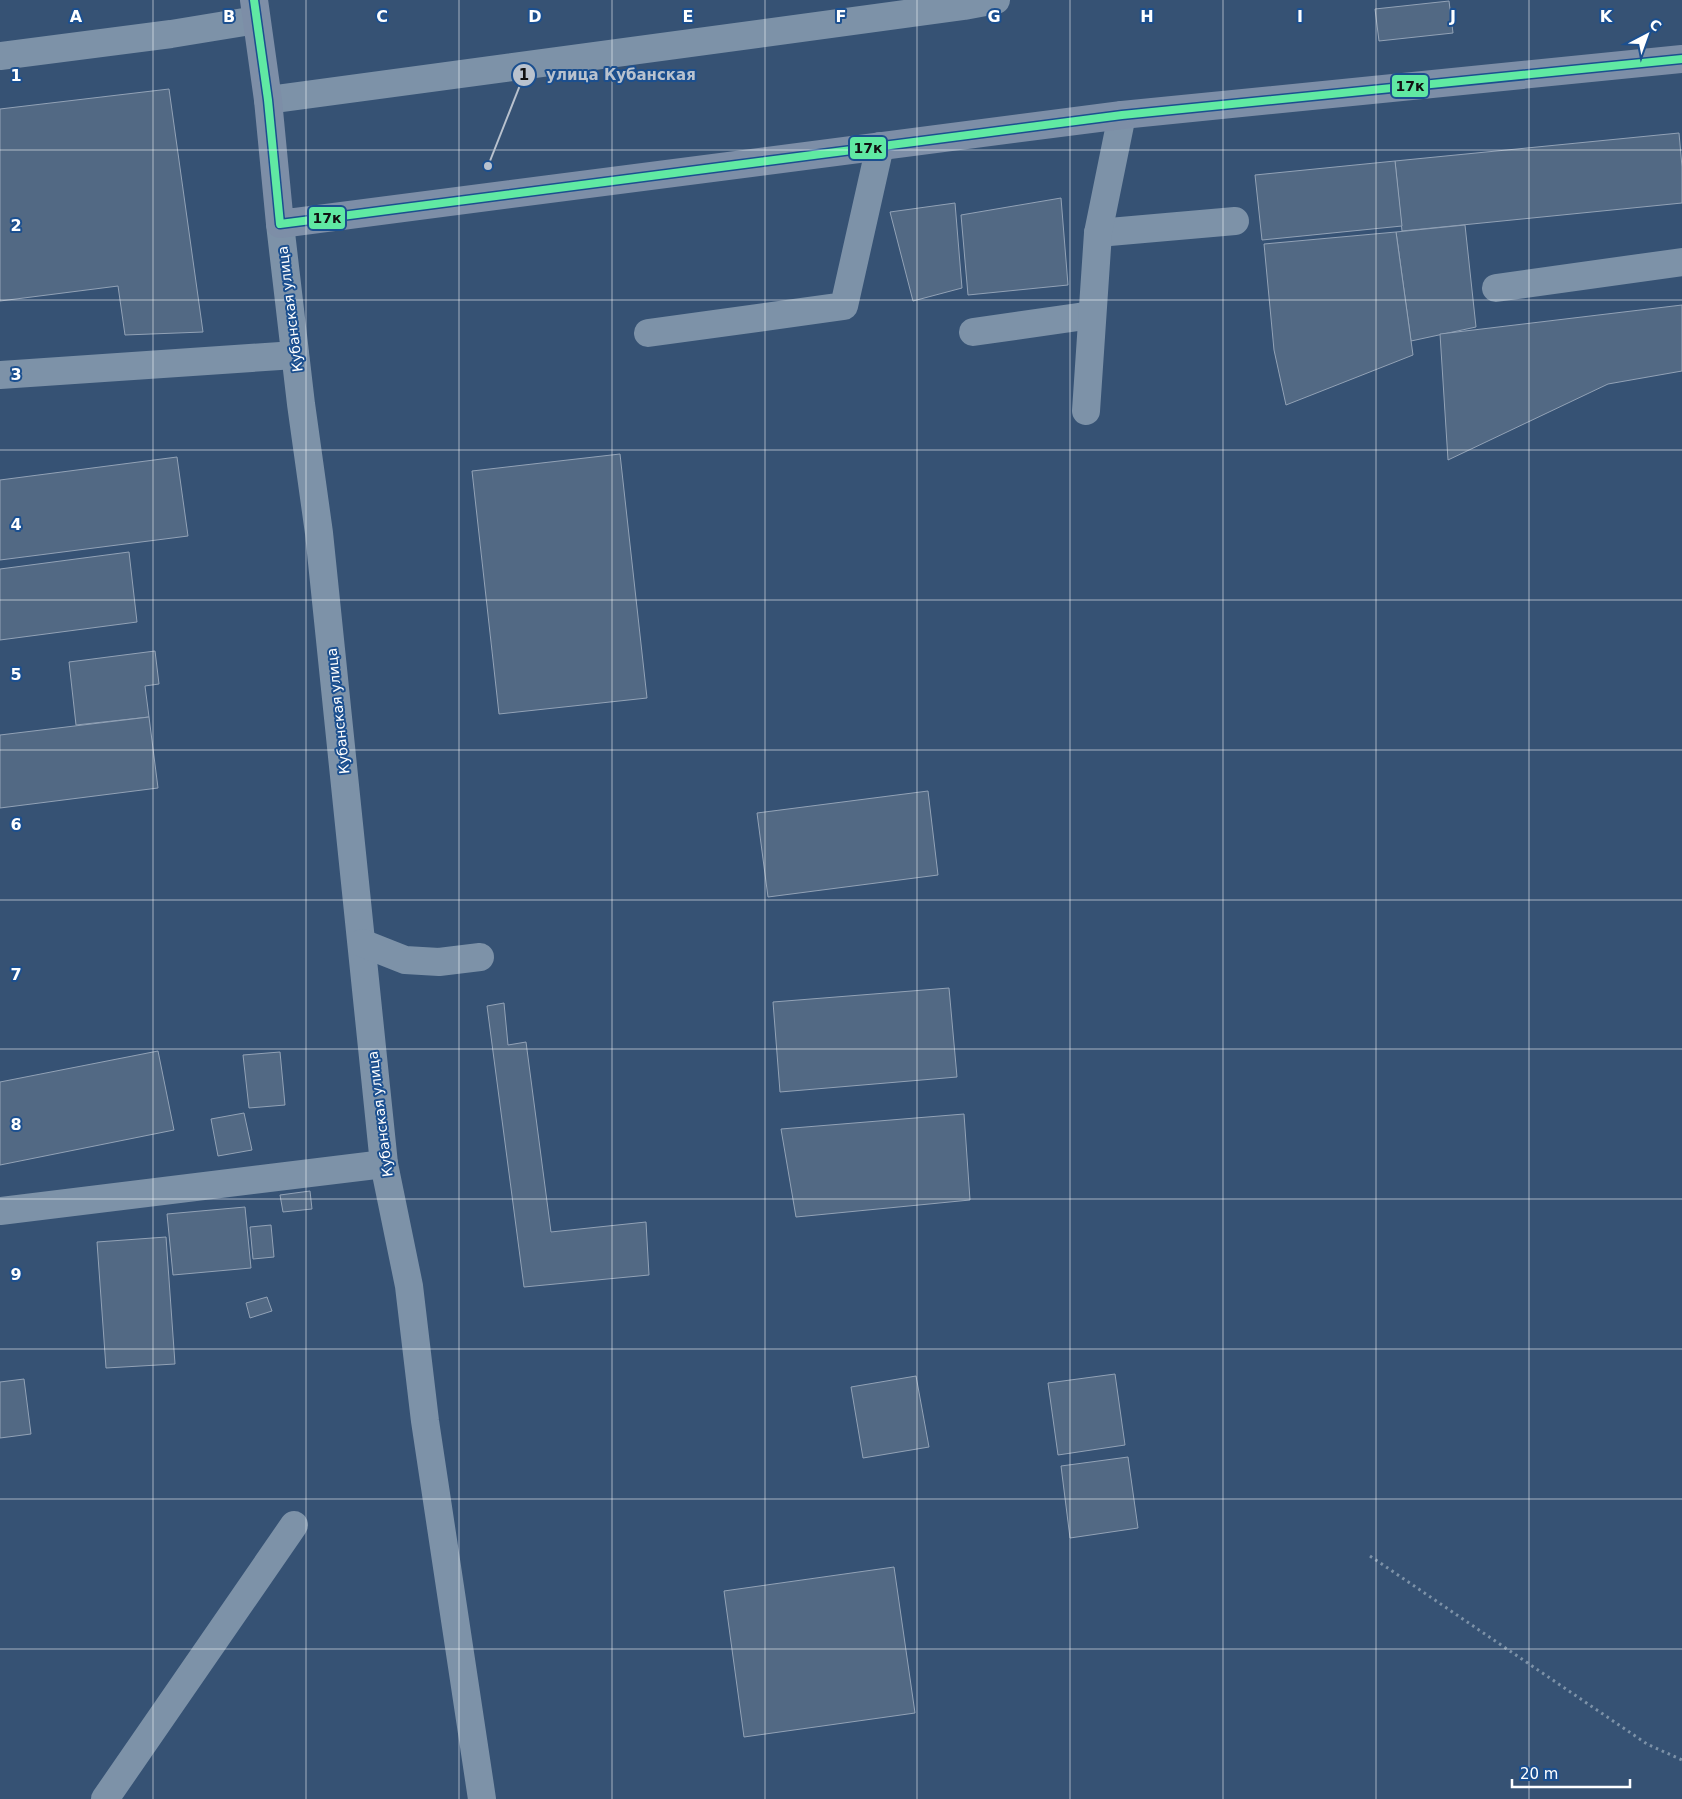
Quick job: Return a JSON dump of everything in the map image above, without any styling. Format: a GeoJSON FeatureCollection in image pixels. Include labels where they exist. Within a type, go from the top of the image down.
{"type":"FeatureCollection","features":[{"type":"Feature","properties":{"kind":"main road","name":"Кубанская улица"},"geometry":{"type":"LineString","coordinates":[[255,10],[268,100],[280,224]]}},
{"type":"Feature","properties":{"kind":"main road"},"geometry":{"type":"LineString","coordinates":[[280,224],[1122,114],[1682,59]]}},
{"type":"Feature","properties":{"kind":"lane"},"geometry":{"type":"LineString","coordinates":[[268,100],[996,0]]}},
{"type":"Feature","properties":{"kind":"lane"},"geometry":{"type":"LineString","coordinates":[[0,56],[171,34],[255,10]]}},
{"type":"Feature","properties":{"kind":"lane"},"geometry":{"type":"LineString","coordinates":[[1086,412],[1098,233],[1122,114]]}},
{"type":"Feature","properties":{"kind":"lane"},"geometry":{"type":"LineString","coordinates":[[648,333],[844,306],[880,146]]}},
{"type":"Feature","properties":{"kind":"lane"},"geometry":{"type":"LineString","coordinates":[[1098,233],[1235,221]]}},
{"type":"Feature","properties":{"kind":"lane","name":"Кубанская улица"},"geometry":{"type":"LineString","coordinates":[[280,224],[295,355],[319,533],[384,1164],[409,1286],[425,1422],[482,1799]]}},
{"type":"Feature","properties":{"kind":"lane"},"geometry":{"type":"LineString","coordinates":[[1496,288],[1682,262]]}},
{"type":"Feature","properties":{"kind":"lane"},"geometry":{"type":"LineString","coordinates":[[973,332],[1092,315]]}},
{"type":"Feature","properties":{"kind":"lane"},"geometry":{"type":"LineString","coordinates":[[0,375],[295,355]]}},
{"type":"Feature","properties":{"kind":"lane"},"geometry":{"type":"LineString","coordinates":[[362,943],[405,960],[439,962],[480,957]]}},
{"type":"Feature","properties":{"kind":"lane"},"geometry":{"type":"LineString","coordinates":[[0,1211],[384,1164]]}},
{"type":"Feature","properties":{"kind":"lane"},"geometry":{"type":"LineString","coordinates":[[105,1799],[294,1525]]}},
{"type":"Feature","properties":{"kind":"path"},"geometry":{"type":"LineString","coordinates":[[1370,1556],[1647,1744],[1682,1760]]}},
{"type":"Feature","properties":{"kind":"building"},"geometry":{"type":"Polygon","coordinates":[[[1449,1],[1453,33],[1379,41],[1375,9],[1449,1]]]}},
{"type":"Feature","properties":{"kind":"building"},"geometry":{"type":"Polygon","coordinates":[[[169,89],[203,332],[125,335],[118,286],[0,301],[0,109],[169,89]]]}},
{"type":"Feature","properties":{"kind":"building"},"geometry":{"type":"Polygon","coordinates":[[[1679,133],[1682,167],[1682,203],[1402,231],[1395,161],[1679,133]]]}},
{"type":"Feature","properties":{"kind":"building"},"geometry":{"type":"Polygon","coordinates":[[[1395,161],[1402,226],[1262,240],[1255,175],[1395,161]]]}},
{"type":"Feature","properties":{"kind":"building"},"geometry":{"type":"Polygon","coordinates":[[[1061,198],[1068,285],[968,295],[961,215],[1061,198]]]}},
{"type":"Feature","properties":{"kind":"building"},"geometry":{"type":"Polygon","coordinates":[[[955,203],[962,288],[913,301],[890,212],[955,203]]]}},
{"type":"Feature","properties":{"kind":"building"},"geometry":{"type":"Polygon","coordinates":[[[1465,225],[1476,327],[1411,341],[1396,232],[1465,225]]]}},
{"type":"Feature","properties":{"kind":"building"},"geometry":{"type":"Polygon","coordinates":[[[1396,232],[1413,355],[1286,405],[1274,350],[1264,244],[1396,232]]]}},
{"type":"Feature","properties":{"kind":"building"},"geometry":{"type":"Polygon","coordinates":[[[1682,305],[1682,371],[1608,384],[1448,460],[1440,334],[1682,305]]]}},
{"type":"Feature","properties":{"kind":"building"},"geometry":{"type":"Polygon","coordinates":[[[620,454],[647,698],[499,714],[472,471],[620,454]]]}},
{"type":"Feature","properties":{"kind":"building"},"geometry":{"type":"Polygon","coordinates":[[[177,457],[188,536],[0,560],[0,480],[177,457]]]}},
{"type":"Feature","properties":{"kind":"building"},"geometry":{"type":"Polygon","coordinates":[[[129,552],[137,622],[0,640],[0,569],[129,552]]]}},
{"type":"Feature","properties":{"kind":"building"},"geometry":{"type":"Polygon","coordinates":[[[155,651],[159,684],[145,686],[149,717],[76,725],[69,662],[155,651]]]}},
{"type":"Feature","properties":{"kind":"building"},"geometry":{"type":"Polygon","coordinates":[[[149,717],[158,788],[0,808],[0,735],[149,717]]]}},
{"type":"Feature","properties":{"kind":"building"},"geometry":{"type":"Polygon","coordinates":[[[928,791],[938,875],[768,897],[757,813],[928,791]]]}},
{"type":"Feature","properties":{"kind":"building"},"geometry":{"type":"Polygon","coordinates":[[[949,988],[957,1077],[780,1092],[773,1002],[949,988]]]}},
{"type":"Feature","properties":{"kind":"building"},"geometry":{"type":"Polygon","coordinates":[[[504,1003],[508,1045],[526,1042],[551,1232],[646,1222],[649,1275],[524,1287],[487,1006],[504,1003]]]}},
{"type":"Feature","properties":{"kind":"building"},"geometry":{"type":"Polygon","coordinates":[[[158,1051],[174,1130],[0,1165],[0,1082],[158,1051]]]}},
{"type":"Feature","properties":{"kind":"building"},"geometry":{"type":"Polygon","coordinates":[[[280,1052],[285,1105],[249,1108],[243,1055],[280,1052]]]}},
{"type":"Feature","properties":{"kind":"building"},"geometry":{"type":"Polygon","coordinates":[[[244,1113],[252,1150],[218,1156],[211,1119],[244,1113]]]}},
{"type":"Feature","properties":{"kind":"building"},"geometry":{"type":"Polygon","coordinates":[[[964,1114],[970,1200],[796,1217],[781,1129],[964,1114]]]}},
{"type":"Feature","properties":{"kind":"building"},"geometry":{"type":"Polygon","coordinates":[[[310,1191],[312,1209],[283,1212],[280,1195],[310,1191]]]}},
{"type":"Feature","properties":{"kind":"building"},"geometry":{"type":"Polygon","coordinates":[[[245,1207],[251,1268],[173,1275],[167,1214],[245,1207]]]}},
{"type":"Feature","properties":{"kind":"building"},"geometry":{"type":"Polygon","coordinates":[[[271,1225],[274,1257],[253,1259],[250,1227],[271,1225]]]}},
{"type":"Feature","properties":{"kind":"building"},"geometry":{"type":"Polygon","coordinates":[[[166,1237],[175,1364],[106,1368],[97,1242],[166,1237]]]}},
{"type":"Feature","properties":{"kind":"building"},"geometry":{"type":"Polygon","coordinates":[[[267,1297],[272,1311],[250,1318],[246,1303],[267,1297]]]}},
{"type":"Feature","properties":{"kind":"building"},"geometry":{"type":"Polygon","coordinates":[[[1115,1374],[1125,1445],[1058,1455],[1048,1383],[1115,1374]]]}},
{"type":"Feature","properties":{"kind":"building"},"geometry":{"type":"Polygon","coordinates":[[[916,1376],[929,1447],[863,1458],[851,1387],[916,1376]]]}},
{"type":"Feature","properties":{"kind":"building"},"geometry":{"type":"Polygon","coordinates":[[[24,1379],[31,1434],[0,1438],[0,1382],[24,1379]]]}},
{"type":"Feature","properties":{"kind":"building"},"geometry":{"type":"Polygon","coordinates":[[[1128,1457],[1138,1528],[1070,1538],[1061,1466],[1128,1457]]]}},
{"type":"Feature","properties":{"kind":"building"},"geometry":{"type":"Polygon","coordinates":[[[894,1567],[915,1713],[744,1737],[724,1591],[894,1567]]]}},
{"type":"Feature","properties":{"kind":"transit line","name":"17к"},"geometry":{"type":"LineString","coordinates":[[254,0],[268,100],[280,224],[1122,115],[1682,59]]}},
{"type":"Feature","properties":{"kind":"place","name":"улица Кубанская"},"geometry":{"type":"Point","coordinates":[488,166]}}]}
